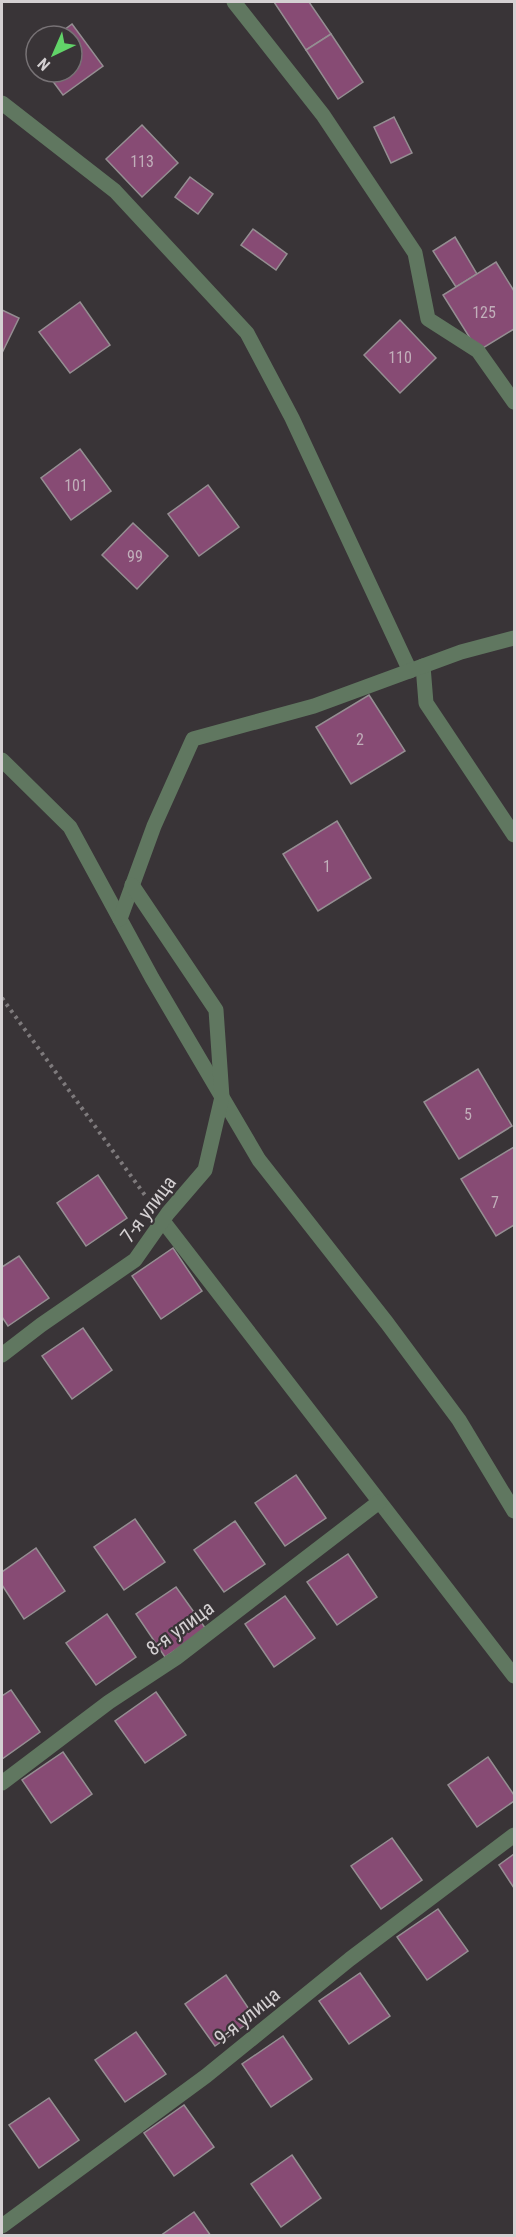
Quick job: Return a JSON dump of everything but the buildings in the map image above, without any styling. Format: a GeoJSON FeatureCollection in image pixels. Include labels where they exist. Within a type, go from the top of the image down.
{"type":"FeatureCollection","features":[{"type":"Feature","properties":{"kind":"street"},"geometry":{"type":"LineString","coordinates":[[234,2],[323,115],[415,253],[428,319],[478,351],[514,402]]}},
{"type":"Feature","properties":{"kind":"street"},"geometry":{"type":"LineString","coordinates":[[2,104],[115,191],[247,333],[417,668],[426,703],[514,835]]}},
{"type":"Feature","properties":{"kind":"street"},"geometry":{"type":"LineString","coordinates":[[120,919],[154,826],[193,739],[314,706],[461,652],[514,638]]}},
{"type":"Feature","properties":{"kind":"street"},"geometry":{"type":"LineString","coordinates":[[2,760],[70,827],[152,978],[259,1160],[387,1323],[459,1420],[514,1511]]}},
{"type":"Feature","properties":{"kind":"street"},"geometry":{"type":"LineString","coordinates":[[132,885],[216,1010],[222,1097]]}},
{"type":"Feature","properties":{"kind":"street","name":"7-я улица"},"geometry":{"type":"LineString","coordinates":[[2,1355],[135,1260],[163,1221],[205,1170],[222,1097]]}},
{"type":"Feature","properties":{"kind":"street"},"geometry":{"type":"LineString","coordinates":[[163,1221],[514,1676]]}},
{"type":"Feature","properties":{"kind":"street","name":"8-я улица"},"geometry":{"type":"LineString","coordinates":[[2,1782],[110,1702],[176,1658],[379,1502]]}},
{"type":"Feature","properties":{"kind":"street","name":"9-я улица"},"geometry":{"type":"LineString","coordinates":[[2,2226],[206,2076],[350,1959],[514,1835]]}},
{"type":"Feature","properties":{"kind":"path"},"geometry":{"type":"LineString","coordinates":[[2,998],[163,1221]]}}]}
